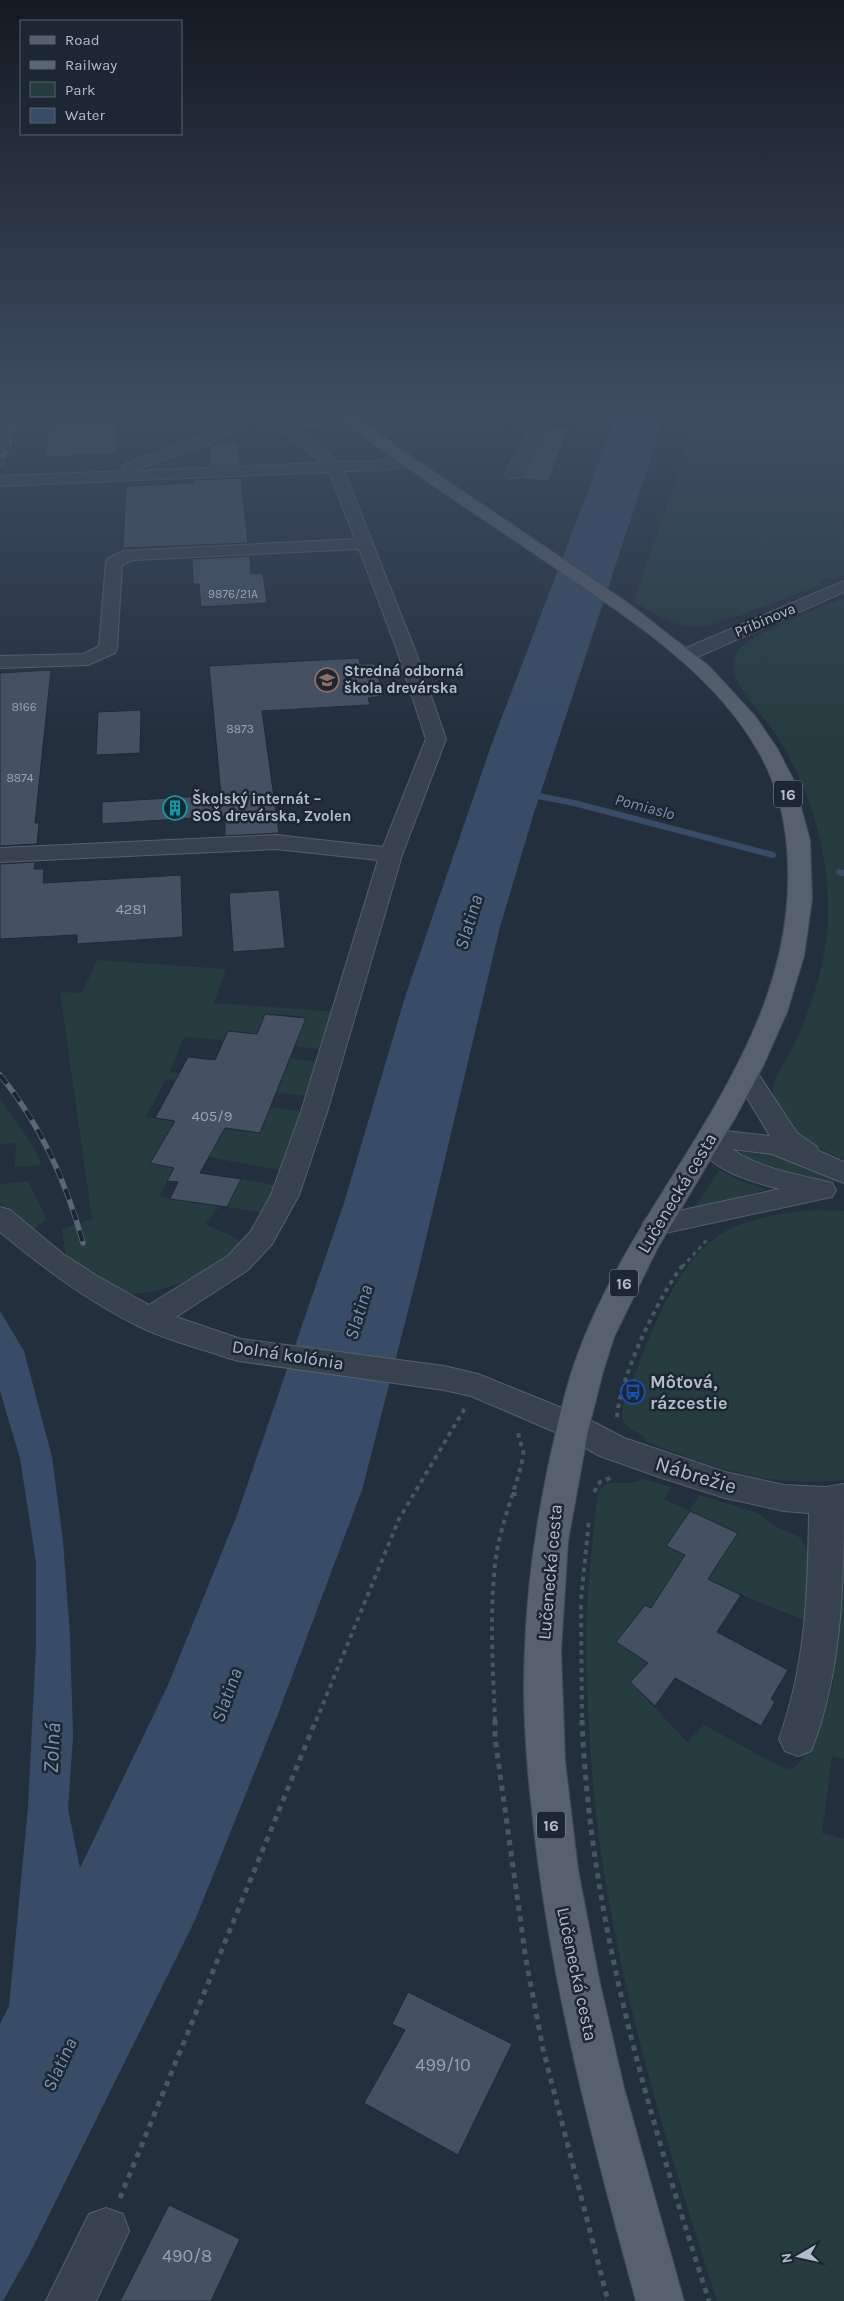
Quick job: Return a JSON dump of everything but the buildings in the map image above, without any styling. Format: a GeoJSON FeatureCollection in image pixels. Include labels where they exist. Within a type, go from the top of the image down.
{"type":"FeatureCollection","features":[{"type":"Feature","properties":{"kind":"main road","name":"Lučenecká cesta"},"geometry":{"type":"LineString","coordinates":[[494,519],[628,610],[686,655],[735,703],[762,742],[782,777],[791,800],[803,854],[806,899],[803,933],[796,966],[773,1031],[748,1078],[656,1225],[626,1280],[597,1343],[583,1385],[556,1500],[547,1574],[542,1681],[545,1768],[554,1855],[566,1926],[599,2081],[660,2301]]}},
{"type":"Feature","properties":{"kind":"street"},"geometry":{"type":"LineString","coordinates":[[150,1319],[238,1264],[262,1237],[285,1195],[314,1112],[391,855],[436,739],[406,650],[356,519]]}},
{"type":"Feature","properties":{"kind":"street"},"geometry":{"type":"LineString","coordinates":[[0,662],[88,659],[108,649],[114,562],[130,556],[365,544]]}},
{"type":"Feature","properties":{"kind":"street","name":"Pribinova"},"geometry":{"type":"LineString","coordinates":[[686,655],[844,586]]}},
{"type":"Feature","properties":{"kind":"street"},"geometry":{"type":"LineString","coordinates":[[0,855],[276,842],[391,855]]}},
{"type":"Feature","properties":{"kind":"street"},"geometry":{"type":"LineString","coordinates":[[748,1078],[773,1121],[787,1139],[814,1158],[844,1174]]}},
{"type":"Feature","properties":{"kind":"street"},"geometry":{"type":"LineString","coordinates":[[708,1142],[734,1139],[814,1158]]}},
{"type":"Feature","properties":{"kind":"street"},"geometry":{"type":"LineString","coordinates":[[708,1142],[723,1158],[743,1168],[767,1177],[833,1190]]}},
{"type":"Feature","properties":{"kind":"street"},"geometry":{"type":"LineString","coordinates":[[656,1225],[833,1190]]}},
{"type":"Feature","properties":{"kind":"street","name":"Dolná kolónia"},"geometry":{"type":"LineString","coordinates":[[0,1217],[53,1261],[86,1283],[150,1319],[239,1350],[444,1378],[478,1386],[573,1426]]}},
{"type":"Feature","properties":{"kind":"street","name":"Nábrežie"},"geometry":{"type":"LineString","coordinates":[[573,1426],[612,1447],[674,1470],[761,1494],[784,1498],[835,1498],[826,1581],[822,1645],[815,1687],[798,1740]]}},
{"type":"Feature","properties":{"kind":"street"},"geometry":{"type":"LineString","coordinates":[[70,2301],[106,2231]]}},
{"type":"Feature","properties":{"kind":"path"},"geometry":{"type":"LineString","coordinates":[[592,1497],[600,1482],[609,1477],[631,1479],[642,1438],[625,1429],[616,1415],[625,1384],[646,1332],[674,1279],[687,1262],[712,1237]]}},
{"type":"Feature","properties":{"kind":"path"},"geometry":{"type":"LineString","coordinates":[[106,2231],[399,1519],[478,1386]]}},
{"type":"Feature","properties":{"kind":"path"},"geometry":{"type":"LineString","coordinates":[[517,1494],[512,1494],[522,1467],[524,1453],[518,1436],[527,1406]]}},
{"type":"Feature","properties":{"kind":"path"},"geometry":{"type":"LineString","coordinates":[[590,1515],[581,1603],[580,1676],[583,1747],[599,1875],[616,1970],[631,2038],[709,2301]]}},
{"type":"Feature","properties":{"kind":"green space"},"geometry":{"type":"Polygon","coordinates":[[[662,519],[843,519],[841,524],[844,529],[844,575],[834,579],[829,577],[819,582],[823,584],[706,626],[674,623],[654,614],[634,601],[662,519]]]}},
{"type":"Feature","properties":{"kind":"green space"},"geometry":{"type":"Polygon","coordinates":[[[844,598],[844,1159],[808,1142],[795,1131],[773,1096],[776,1080],[803,1024],[815,990],[827,936],[828,899],[823,854],[812,810],[804,789],[784,748],[744,693],[734,672],[734,662],[737,652],[743,645],[755,638],[786,622],[844,598]]]}},
{"type":"Feature","properties":{"kind":"green space"},"geometry":{"type":"Polygon","coordinates":[[[97,960],[226,969],[214,1003],[340,1012],[323,1050],[294,1046],[305,1017],[283,1015],[279,1027],[260,1025],[257,1034],[224,1040],[184,1037],[170,1072],[280,1085],[290,1058],[318,1062],[311,1094],[305,1096],[166,1079],[146,1117],[260,1133],[271,1107],[299,1111],[301,1123],[285,1171],[159,1148],[150,1163],[174,1168],[159,1197],[220,1206],[205,1224],[232,1236],[242,1243],[230,1254],[199,1274],[181,1283],[143,1293],[126,1293],[110,1289],[92,1279],[66,1258],[62,1229],[92,1219],[60,992],[82,993],[97,960]]]}},
{"type":"Feature","properties":{"kind":"green space"},"geometry":{"type":"Polygon","coordinates":[[[0,1099],[34,1147],[41,1165],[15,1167],[16,1143],[0,1144],[0,1099]]]}},
{"type":"Feature","properties":{"kind":"green space"},"geometry":{"type":"Polygon","coordinates":[[[744,1150],[767,1152],[844,1181],[844,1183],[821,1180],[773,1169],[748,1158],[742,1152],[744,1150]]]}},
{"type":"Feature","properties":{"kind":"green space"},"geometry":{"type":"Polygon","coordinates":[[[719,1170],[743,1182],[767,1189],[693,1210],[719,1170]]]}},
{"type":"Feature","properties":{"kind":"green space"},"geometry":{"type":"Polygon","coordinates":[[[241,1179],[279,1186],[267,1213],[227,1207],[241,1179]]]}},
{"type":"Feature","properties":{"kind":"green space"},"geometry":{"type":"Polygon","coordinates":[[[28,1181],[46,1219],[32,1231],[0,1204],[0,1184],[28,1181]]]}},
{"type":"Feature","properties":{"kind":"green space"},"geometry":{"type":"Polygon","coordinates":[[[816,1210],[844,1211],[844,1480],[791,1481],[742,1474],[695,1460],[645,1441],[644,1436],[625,1424],[622,1409],[624,1402],[633,1404],[638,1384],[632,1382],[647,1343],[666,1301],[691,1262],[705,1246],[732,1228],[779,1214],[816,1210]]]}},
{"type":"Feature","properties":{"kind":"green space"},"geometry":{"type":"Polygon","coordinates":[[[641,1479],[672,1487],[664,1499],[689,1511],[700,1495],[758,1513],[773,1525],[801,1538],[810,1556],[805,1620],[708,1580],[738,1533],[690,1511],[666,1546],[684,1555],[695,1555],[651,1608],[645,1605],[616,1642],[648,1663],[631,1682],[687,1742],[704,1725],[788,1769],[795,1767],[802,1760],[824,1715],[833,1687],[844,1518],[844,1759],[832,1756],[822,1833],[844,1839],[844,2301],[717,2301],[674,2164],[636,2026],[606,1886],[596,1816],[589,1725],[587,1632],[589,1583],[597,1497],[605,1485],[635,1482],[641,1479]]]}},
{"type":"Feature","properties":{"kind":"water"},"geometry":{"type":"Polygon","coordinates":[[[577,519],[631,519],[533,816],[500,927],[418,1272],[362,1490],[278,1714],[195,1920],[32,2249],[3,2301],[0,2301],[0,2024],[9,2006],[28,1808],[36,1647],[36,1562],[20,1458],[0,1391],[0,1311],[24,1351],[52,1457],[63,1541],[70,1636],[73,1737],[68,1809],[80,1868],[168,1685],[237,1515],[344,1203],[406,994],[492,743],[577,519]]]}},
{"type":"Feature","properties":{"kind":"waterway","name":"Pomiaslo"},"geometry":{"type":"LineString","coordinates":[[528,794],[574,803],[773,855]]}},
{"type":"Feature","properties":{"kind":"waterway","name":"Pomiaslo"},"geometry":{"type":"LineString","coordinates":[[839,872],[844,873]]}},
{"type":"Feature","properties":{"kind":"railway"},"geometry":{"type":"LineString","coordinates":[[0,1075],[28,1114],[50,1154],[69,1198],[83,1243]]}},
{"type":"Feature","properties":{"kind":"place","name":"Stredná odborná škola drevárska"},"geometry":{"type":"Point","coordinates":[327,680]}},
{"type":"Feature","properties":{"kind":"place","name":"Školský internát – SOŠ drevárska, Zvolen"},"geometry":{"type":"Point","coordinates":[175,808]}},
{"type":"Feature","properties":{"kind":"place","name":"Môťová, rázcestie"},"geometry":{"type":"Point","coordinates":[633,1392]}},
{"type":"Feature","properties":{"kind":"water label","name":"Slatina"},"geometry":{"type":"Point","coordinates":[468,922]}},
{"type":"Feature","properties":{"kind":"water label","name":"Slatina"},"geometry":{"type":"Point","coordinates":[358,1312]}},
{"type":"Feature","properties":{"kind":"water label","name":"Slatina"},"geometry":{"type":"Point","coordinates":[226,1695]}},
{"type":"Feature","properties":{"kind":"water label","name":"Zolná"},"geometry":{"type":"Point","coordinates":[51,1748]}},
{"type":"Feature","properties":{"kind":"water label","name":"Slatina"},"geometry":{"type":"Point","coordinates":[59,2064]}}]}
